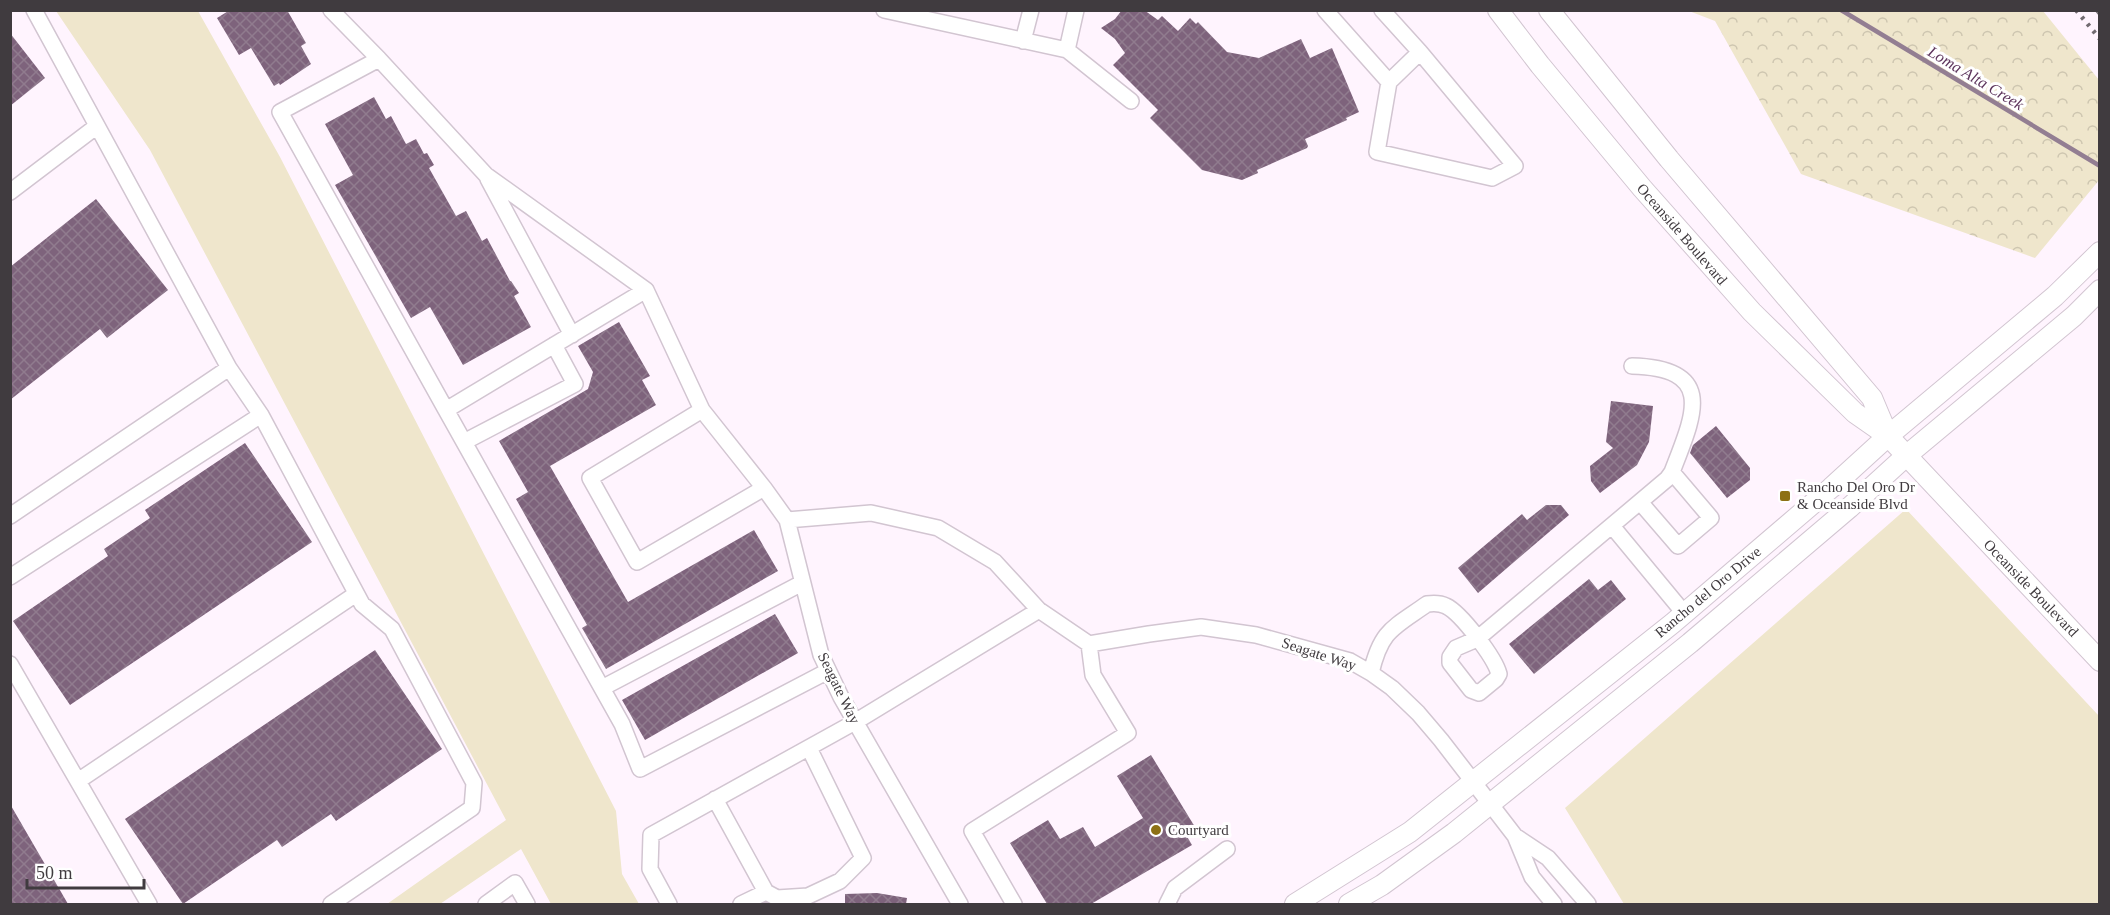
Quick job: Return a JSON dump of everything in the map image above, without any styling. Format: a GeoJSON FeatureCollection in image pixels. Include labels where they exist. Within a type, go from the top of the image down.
{"type":"FeatureCollection","features":[{"type":"Feature","properties":{"kind":"main road","name":"Oceanside Boulevard"},"geometry":{"type":"LineString","coordinates":[[1498,10],[1642,189],[1752,312],[1855,413],[1888,436],[2100,661]]}},
{"type":"Feature","properties":{"kind":"main road","name":"Oceanside Boulevard"},"geometry":{"type":"LineString","coordinates":[[1549,10],[1669,159],[1872,398],[1888,436]]}},
{"type":"Feature","properties":{"kind":"main road","name":"Rancho del Oro Drive"},"geometry":{"type":"LineString","coordinates":[[1295,904],[1386,849],[1474,783],[1684,613],[1831,488],[1888,436],[2055,296],[2100,252]]}},
{"type":"Feature","properties":{"kind":"main road","name":"Rancho del Oro Drive"},"geometry":{"type":"LineString","coordinates":[[1349,904],[1426,854],[1690,644],[1906,456],[2057,330],[2100,290]]}},
{"type":"Feature","properties":{"kind":"street"},"geometry":{"type":"LineString","coordinates":[[34,10],[229,368],[261,415],[356,594],[362,604],[392,629],[474,783],[472,808],[331,904]]}},
{"type":"Feature","properties":{"kind":"street"},"geometry":{"type":"LineString","coordinates":[[331,10],[486,175],[646,290],[702,410],[787,520],[871,513],[938,528],[995,562],[1039,610],[1089,644],[1093,675],[1128,734],[972,831],[1014,904]]}},
{"type":"Feature","properties":{"kind":"street"},"geometry":{"type":"LineString","coordinates":[[884,10],[1067,50],[1131,101]]}},
{"type":"Feature","properties":{"kind":"street"},"geometry":{"type":"LineString","coordinates":[[1023,41],[1030,10]]}},
{"type":"Feature","properties":{"kind":"street"},"geometry":{"type":"LineString","coordinates":[[1067,50],[1076,10]]}},
{"type":"Feature","properties":{"kind":"street"},"geometry":{"type":"LineString","coordinates":[[1325,10],[1389,82]]}},
{"type":"Feature","properties":{"kind":"street"},"geometry":{"type":"LineString","coordinates":[[1382,10],[1420,52],[1515,166],[1492,178],[1377,152],[1389,82],[1420,52]]}},
{"type":"Feature","properties":{"kind":"street"},"geometry":{"type":"LineString","coordinates":[[379,59],[280,112],[622,724],[640,768],[828,671]]}},
{"type":"Feature","properties":{"kind":"street"},"geometry":{"type":"LineString","coordinates":[[10,192],[97,126]]}},
{"type":"Feature","properties":{"kind":"street"},"geometry":{"type":"LineString","coordinates":[[486,175],[572,334]]}},
{"type":"Feature","properties":{"kind":"street"},"geometry":{"type":"LineString","coordinates":[[447,410],[646,290]]}},
{"type":"Feature","properties":{"kind":"street"},"geometry":{"type":"LineString","coordinates":[[464,442],[575,384],[554,345]]}},
{"type":"Feature","properties":{"kind":"street"},"geometry":{"type":"LineString","coordinates":[[1371,673],[1376,650],[1384,636],[1427,604],[1435,603],[1446,606],[1457,614],[1477,639],[1667,479],[1672,472],[1694,410],[1692,393],[1682,378],[1669,371],[1654,366],[1632,366]]}},
{"type":"Feature","properties":{"kind":"street"},"geometry":{"type":"LineString","coordinates":[[10,516],[229,368]]}},
{"type":"Feature","properties":{"kind":"street"},"geometry":{"type":"LineString","coordinates":[[702,410],[590,478],[637,562],[764,488]]}},
{"type":"Feature","properties":{"kind":"street"},"geometry":{"type":"LineString","coordinates":[[10,578],[261,415]]}},
{"type":"Feature","properties":{"kind":"street"},"geometry":{"type":"LineString","coordinates":[[1640,502],[1678,546],[1711,518],[1672,472]]}},
{"type":"Feature","properties":{"kind":"street","name":"Seagate Way"},"geometry":{"type":"LineString","coordinates":[[787,520],[820,655],[855,722],[960,904]]}},
{"type":"Feature","properties":{"kind":"street"},"geometry":{"type":"LineString","coordinates":[[1612,526],[1684,613]]}},
{"type":"Feature","properties":{"kind":"street"},"geometry":{"type":"LineString","coordinates":[[602,688],[802,584]]}},
{"type":"Feature","properties":{"kind":"street"},"geometry":{"type":"LineString","coordinates":[[78,781],[356,594]]}},
{"type":"Feature","properties":{"kind":"street"},"geometry":{"type":"LineString","coordinates":[[669,904],[650,869],[651,835],[855,722],[1039,610]]}},
{"type":"Feature","properties":{"kind":"street","name":"Seagate Way"},"geometry":{"type":"LineString","coordinates":[[1089,644],[1201,627],[1256,635],[1350,661],[1392,688],[1418,713],[1515,836]]}},
{"type":"Feature","properties":{"kind":"street"},"geometry":{"type":"LineString","coordinates":[[10,664],[149,904]]}},
{"type":"Feature","properties":{"kind":"street"},"geometry":{"type":"LineString","coordinates":[[715,799],[765,892],[777,898],[808,896],[840,881],[863,858],[809,748]]}},
{"type":"Feature","properties":{"kind":"street"},"geometry":{"type":"LineString","coordinates":[[1515,836],[1532,876],[1554,904]]}},
{"type":"Feature","properties":{"kind":"street"},"geometry":{"type":"LineString","coordinates":[[1515,836],[1548,858],[1588,904]]}},
{"type":"Feature","properties":{"kind":"street"},"geometry":{"type":"LineString","coordinates":[[1167,904],[1175,888],[1227,849]]}},
{"type":"Feature","properties":{"kind":"street"},"geometry":{"type":"LineString","coordinates":[[486,904],[515,883],[527,904]]}},
{"type":"Feature","properties":{"kind":"street"},"geometry":{"type":"LineString","coordinates":[[741,904],[765,892]]}},
{"type":"Feature","properties":{"kind":"green space"},"geometry":{"type":"Polygon","coordinates":[[[56,11],[198,11],[280,157],[616,811],[622,874],[639,904],[551,904],[521,849],[440,904],[387,904],[506,820],[150,150],[56,11]]]}},
{"type":"Feature","properties":{"kind":"green space"},"geometry":{"type":"Polygon","coordinates":[[[1689,11],[2043,11],[2099,80],[2100,179],[2035,258],[1801,174],[1715,21],[1689,11]]]}},
{"type":"Feature","properties":{"kind":"green space"},"geometry":{"type":"Polygon","coordinates":[[[1906,509],[2099,716],[2099,904],[1624,904],[1565,808],[1906,509]]]}},
{"type":"Feature","properties":{"kind":"building"},"geometry":{"type":"Polygon","coordinates":[[[230,10],[287,10],[306,43],[301,46],[311,64],[280,85],[279,83],[274,86],[251,48],[239,55],[217,18],[230,10]]]}},
{"type":"Feature","properties":{"kind":"building"},"geometry":{"type":"Polygon","coordinates":[[[1122,10],[1144,10],[1158,20],[1162,16],[1178,31],[1190,18],[1196,24],[1198,22],[1227,52],[1259,58],[1301,39],[1310,58],[1332,48],[1359,112],[1305,139],[1307,148],[1257,170],[1258,173],[1242,180],[1202,170],[1150,118],[1158,110],[1113,65],[1125,53],[1115,39],[1101,28],[1115,19],[1122,10]]]}},
{"type":"Feature","properties":{"kind":"building"},"geometry":{"type":"Polygon","coordinates":[[[10,33],[45,78],[10,106],[10,33]]]}},
{"type":"Feature","properties":{"kind":"building"},"geometry":{"type":"Polygon","coordinates":[[[374,97],[386,119],[391,116],[406,144],[416,139],[424,154],[427,153],[434,165],[429,168],[456,216],[466,211],[482,241],[487,238],[519,293],[514,296],[531,327],[463,365],[430,307],[411,318],[335,185],[353,175],[325,124],[374,97]]]}},
{"type":"Feature","properties":{"kind":"building"},"geometry":{"type":"Polygon","coordinates":[[[96,199],[168,290],[107,338],[100,329],[10,400],[10,267],[96,199]]]}},
{"type":"Feature","properties":{"kind":"building"},"geometry":{"type":"Polygon","coordinates":[[[619,322],[650,376],[642,380],[656,405],[550,466],[628,602],[754,530],[778,571],[606,669],[582,628],[587,625],[516,499],[528,492],[499,441],[588,389],[593,372],[578,346],[619,322]]]}},
{"type":"Feature","properties":{"kind":"building"},"geometry":{"type":"Polygon","coordinates":[[[1611,401],[1653,406],[1649,442],[1637,465],[1600,493],[1591,481],[1590,466],[1613,448],[1606,442],[1611,401]]]}},
{"type":"Feature","properties":{"kind":"building"},"geometry":{"type":"Polygon","coordinates":[[[1716,426],[1750,468],[1750,480],[1727,498],[1690,453],[1693,445],[1716,426]]]}},
{"type":"Feature","properties":{"kind":"building"},"geometry":{"type":"Polygon","coordinates":[[[245,443],[312,542],[70,705],[13,621],[108,556],[104,549],[150,518],[145,510],[245,443]]]}},
{"type":"Feature","properties":{"kind":"building"},"geometry":{"type":"Polygon","coordinates":[[[1546,505],[1561,505],[1569,515],[1478,593],[1458,568],[1522,514],[1527,520],[1546,505]]]}},
{"type":"Feature","properties":{"kind":"building"},"geometry":{"type":"Polygon","coordinates":[[[1589,579],[1598,590],[1611,580],[1626,599],[1534,674],[1509,644],[1589,579]]]}},
{"type":"Feature","properties":{"kind":"building"},"geometry":{"type":"Polygon","coordinates":[[[775,614],[798,653],[645,740],[622,700],[775,614]]]}},
{"type":"Feature","properties":{"kind":"building"},"geometry":{"type":"Polygon","coordinates":[[[375,650],[442,749],[336,821],[331,814],[282,847],[277,840],[183,904],[125,819],[375,650]]]}},
{"type":"Feature","properties":{"kind":"building","name":"Courtyard"},"geometry":{"type":"Polygon","coordinates":[[[1151,755],[1195,827],[1185,833],[1192,845],[1091,904],[1047,904],[1010,843],[1048,820],[1060,839],[1083,827],[1095,847],[1143,818],[1117,776],[1151,755]]]}},
{"type":"Feature","properties":{"kind":"building"},"geometry":{"type":"Polygon","coordinates":[[[10,804],[68,904],[10,904],[10,804]]]}},
{"type":"Feature","properties":{"kind":"building"},"geometry":{"type":"Polygon","coordinates":[[[877,893],[907,898],[906,904],[845,904],[845,894],[877,893]]]}},
{"type":"Feature","properties":{"kind":"waterway","name":"Loma Alta Creek"},"geometry":{"type":"LineString","coordinates":[[1841,10],[2100,166]]}},
{"type":"Feature","properties":{"kind":"tram line"},"geometry":{"type":"LineString","coordinates":[[2095,10],[2100,16]]}},
{"type":"Feature","properties":{"kind":"railway"},"geometry":{"type":"LineString","coordinates":[[2076,10],[2100,39]]}},
{"type":"Feature","properties":{"kind":"place","name":"Rancho Del Oro Dr & Oceanside Blvd"},"geometry":{"type":"Point","coordinates":[1785,496]}},
{"type":"Feature","properties":{"kind":"place","name":"Courtyard"},"geometry":{"type":"Point","coordinates":[1156,830]}}]}
